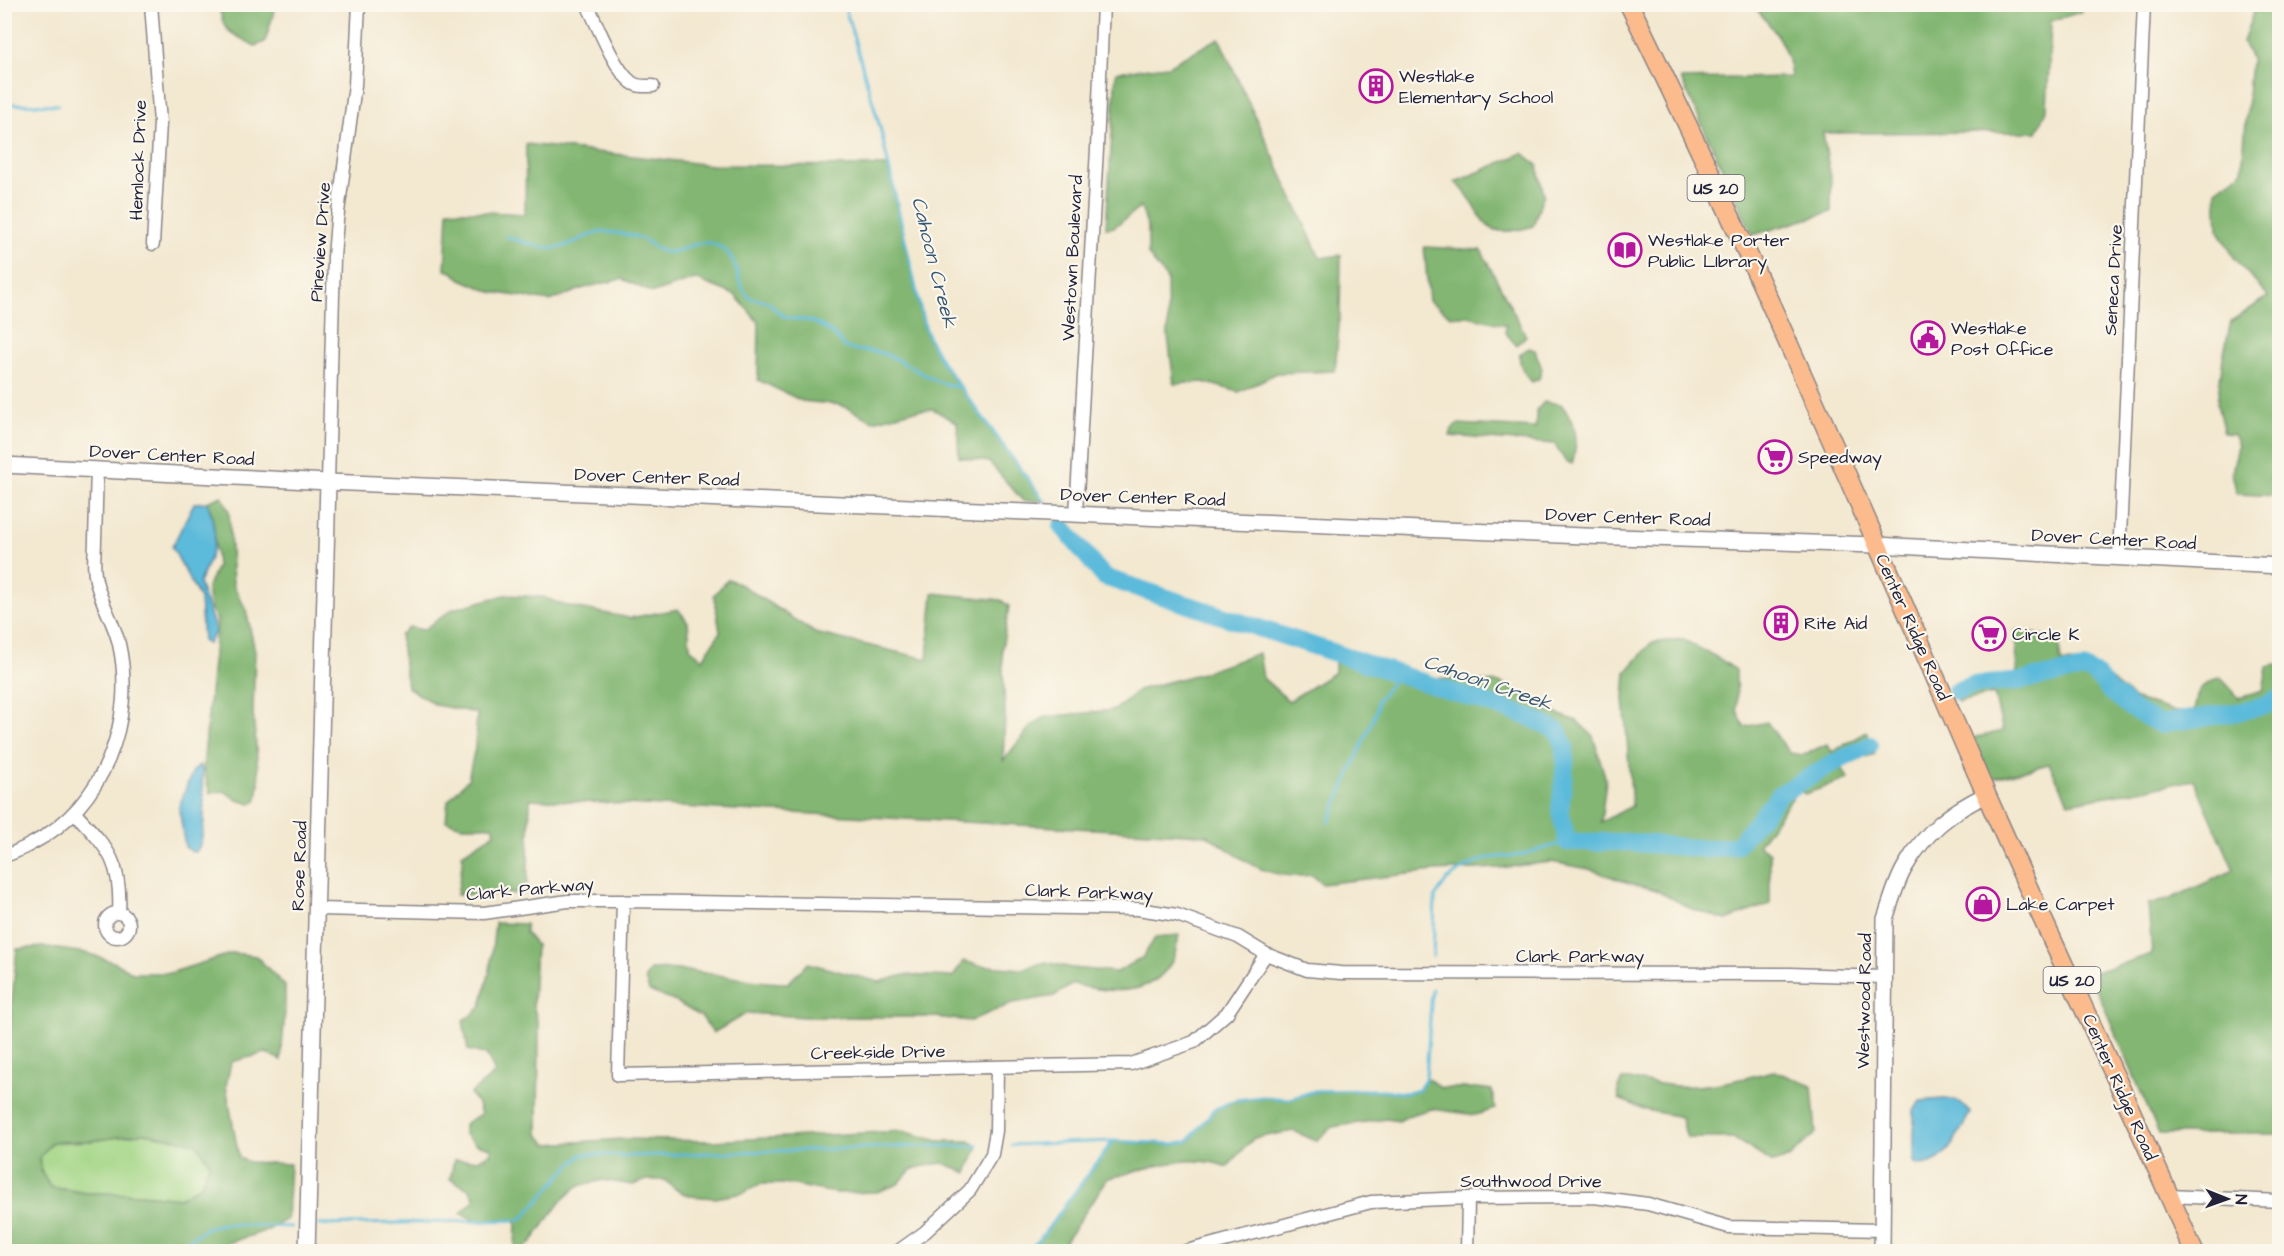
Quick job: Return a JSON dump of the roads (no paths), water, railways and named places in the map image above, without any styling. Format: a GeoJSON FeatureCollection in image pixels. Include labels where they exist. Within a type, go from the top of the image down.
{"type":"FeatureCollection","features":[{"type":"Feature","properties":{"kind":"main road","name":"Center Ridge Road"},"geometry":{"type":"LineString","coordinates":[[1629,4],[1670,87],[1783,335],[1986,795],[2194,1251]]}},
{"type":"Feature","properties":{"kind":"street","name":"Hemlock Drive"},"geometry":{"type":"LineString","coordinates":[[151,4],[160,123],[153,244]]}},
{"type":"Feature","properties":{"kind":"street","name":"Pineview Drive"},"geometry":{"type":"LineString","coordinates":[[328,482],[336,238],[355,85],[359,4]]}},
{"type":"Feature","properties":{"kind":"street"},"geometry":{"type":"LineString","coordinates":[[587,4],[613,57],[628,80],[637,86],[653,86]]}},
{"type":"Feature","properties":{"kind":"street","name":"Westown Boulevard"},"geometry":{"type":"LineString","coordinates":[[1076,514],[1103,4]]}},
{"type":"Feature","properties":{"kind":"street","name":"Seneca Drive"},"geometry":{"type":"LineString","coordinates":[[2119,558],[2144,4]]}},
{"type":"Feature","properties":{"kind":"street","name":"Dover Center Road"},"geometry":{"type":"LineString","coordinates":[[4,465],[328,482],[1076,514],[1596,536],[1876,545],[2280,566]]}},
{"type":"Feature","properties":{"kind":"street"},"geometry":{"type":"LineString","coordinates":[[4,856],[51,834],[95,787],[112,751],[124,702],[124,678],[119,643],[95,577],[97,471]]}},
{"type":"Feature","properties":{"kind":"street","name":"Rose Road"},"geometry":{"type":"LineString","coordinates":[[307,1251],[328,482]]}},
{"type":"Feature","properties":{"kind":"street","name":"Westwood Road"},"geometry":{"type":"LineString","coordinates":[[1882,1251],[1885,919],[1904,868],[1931,830],[1962,808],[1986,795]]}},
{"type":"Feature","properties":{"kind":"street"},"geometry":{"type":"LineString","coordinates":[[74,812],[105,846],[113,861],[120,888],[119,913]]}},
{"type":"Feature","properties":{"kind":"street","name":"Clark Parkway"},"geometry":{"type":"LineString","coordinates":[[318,909],[484,913],[568,901],[1138,909],[1177,915],[1238,937],[1266,954],[1307,970],[1341,973],[1779,974],[1884,977]]}},
{"type":"Feature","properties":{"kind":"street","name":"Creekside Drive"},"geometry":{"type":"LineString","coordinates":[[623,901],[618,1075],[1131,1064],[1194,1042],[1227,1014],[1266,954]]}},
{"type":"Feature","properties":{"kind":"street"},"geometry":{"type":"LineString","coordinates":[[897,1251],[925,1232],[970,1190],[992,1154],[996,1131],[997,1067]]}},
{"type":"Feature","properties":{"kind":"street"},"geometry":{"type":"LineString","coordinates":[[2169,1196],[2280,1201]]}},
{"type":"Feature","properties":{"kind":"street","name":"Southwood Drive"},"geometry":{"type":"LineString","coordinates":[[1183,1251],[1371,1202],[1468,1198],[1594,1197],[1648,1204],[1729,1227],[1882,1230]]}},
{"type":"Feature","properties":{"kind":"street"},"geometry":{"type":"LineString","coordinates":[[1467,1251],[1468,1198]]}},
{"type":"Feature","properties":{"kind":"water"},"geometry":{"type":"Polygon","coordinates":[[[207,502],[215,535],[209,561],[199,583],[215,632],[208,644],[203,641],[200,599],[172,547],[194,503],[207,502]]]}},
{"type":"Feature","properties":{"kind":"water"},"geometry":{"type":"Polygon","coordinates":[[[199,765],[202,770],[204,825],[200,845],[196,852],[193,852],[185,847],[179,806],[192,773],[199,765]]]}},
{"type":"Feature","properties":{"kind":"water"},"geometry":{"type":"Polygon","coordinates":[[[1943,1099],[1958,1102],[1970,1113],[1956,1139],[1944,1154],[1928,1164],[1918,1165],[1914,1162],[1914,1111],[1920,1101],[1943,1099]]]}},
{"type":"Feature","properties":{"kind":"waterway","name":"Cahoon Creek"},"geometry":{"type":"LineString","coordinates":[[844,4],[880,127],[929,339],[942,362],[1044,501]]}},
{"type":"Feature","properties":{"kind":"waterway"},"geometry":{"type":"LineString","coordinates":[[4,104],[59,105]]}},
{"type":"Feature","properties":{"kind":"waterway"},"geometry":{"type":"LineString","coordinates":[[507,237],[537,246],[555,248],[569,245],[600,232],[611,232],[639,237],[666,252],[677,251],[698,243],[710,243],[728,253],[743,289],[750,298],[767,302],[786,317],[819,325],[849,349],[881,353],[939,382],[960,387]]}},
{"type":"Feature","properties":{"kind":"waterway","name":"Cahoon Creek"},"geometry":{"type":"LineString","coordinates":[[1062,526],[1104,577],[1529,717],[1558,731],[1565,747],[1560,810],[1567,842],[1626,842],[1707,849],[1736,846],[1780,794],[1870,745]]}},
{"type":"Feature","properties":{"kind":"waterway","name":"Cahoon Creek"},"geometry":{"type":"LineString","coordinates":[[1956,691],[1972,685],[2013,682],[2085,669],[2095,674],[2107,688],[2132,709],[2160,724],[2238,712],[2265,706],[2280,698]]}},
{"type":"Feature","properties":{"kind":"waterway"},"geometry":{"type":"LineString","coordinates":[[1329,822],[1377,710],[1377,701],[1398,675]]}},
{"type":"Feature","properties":{"kind":"waterway"},"geometry":{"type":"LineString","coordinates":[[1433,956],[1435,897],[1447,880],[1464,868],[1488,858],[1520,855],[1567,842]]}},
{"type":"Feature","properties":{"kind":"waterway"},"geometry":{"type":"LineString","coordinates":[[1011,1145],[1113,1141],[1173,1144],[1188,1141],[1215,1109],[1235,1100],[1262,1097],[1289,1099],[1315,1091],[1371,1090],[1406,1093],[1419,1090],[1426,1077],[1432,989]]}},
{"type":"Feature","properties":{"kind":"waterway"},"geometry":{"type":"LineString","coordinates":[[1026,1252],[1040,1239],[1113,1141]]}},
{"type":"Feature","properties":{"kind":"waterway"},"geometry":{"type":"LineString","coordinates":[[319,1225],[518,1220],[524,1217],[568,1167],[583,1154],[630,1156],[978,1146]]}},
{"type":"Feature","properties":{"kind":"waterway"},"geometry":{"type":"LineString","coordinates":[[173,1252],[206,1228],[222,1224],[292,1227]]}},
{"type":"Feature","properties":{"kind":"place","name":"Westlake Elementary School"},"geometry":{"type":"Point","coordinates":[1376,86]}},
{"type":"Feature","properties":{"kind":"place","name":"Westlake Porter Public LIbrary"},"geometry":{"type":"Point","coordinates":[1625,250]}},
{"type":"Feature","properties":{"kind":"place","name":"Westlake Post Office"},"geometry":{"type":"Point","coordinates":[1928,338]}},
{"type":"Feature","properties":{"kind":"place","name":"Speedway"},"geometry":{"type":"Point","coordinates":[1775,457]}},
{"type":"Feature","properties":{"kind":"place","name":"Rite Aid"},"geometry":{"type":"Point","coordinates":[1781,623]}},
{"type":"Feature","properties":{"kind":"place","name":"Circle K"},"geometry":{"type":"Point","coordinates":[1989,634]}},
{"type":"Feature","properties":{"kind":"place","name":"Lake Carpet"},"geometry":{"type":"Point","coordinates":[1983,904]}}]}
